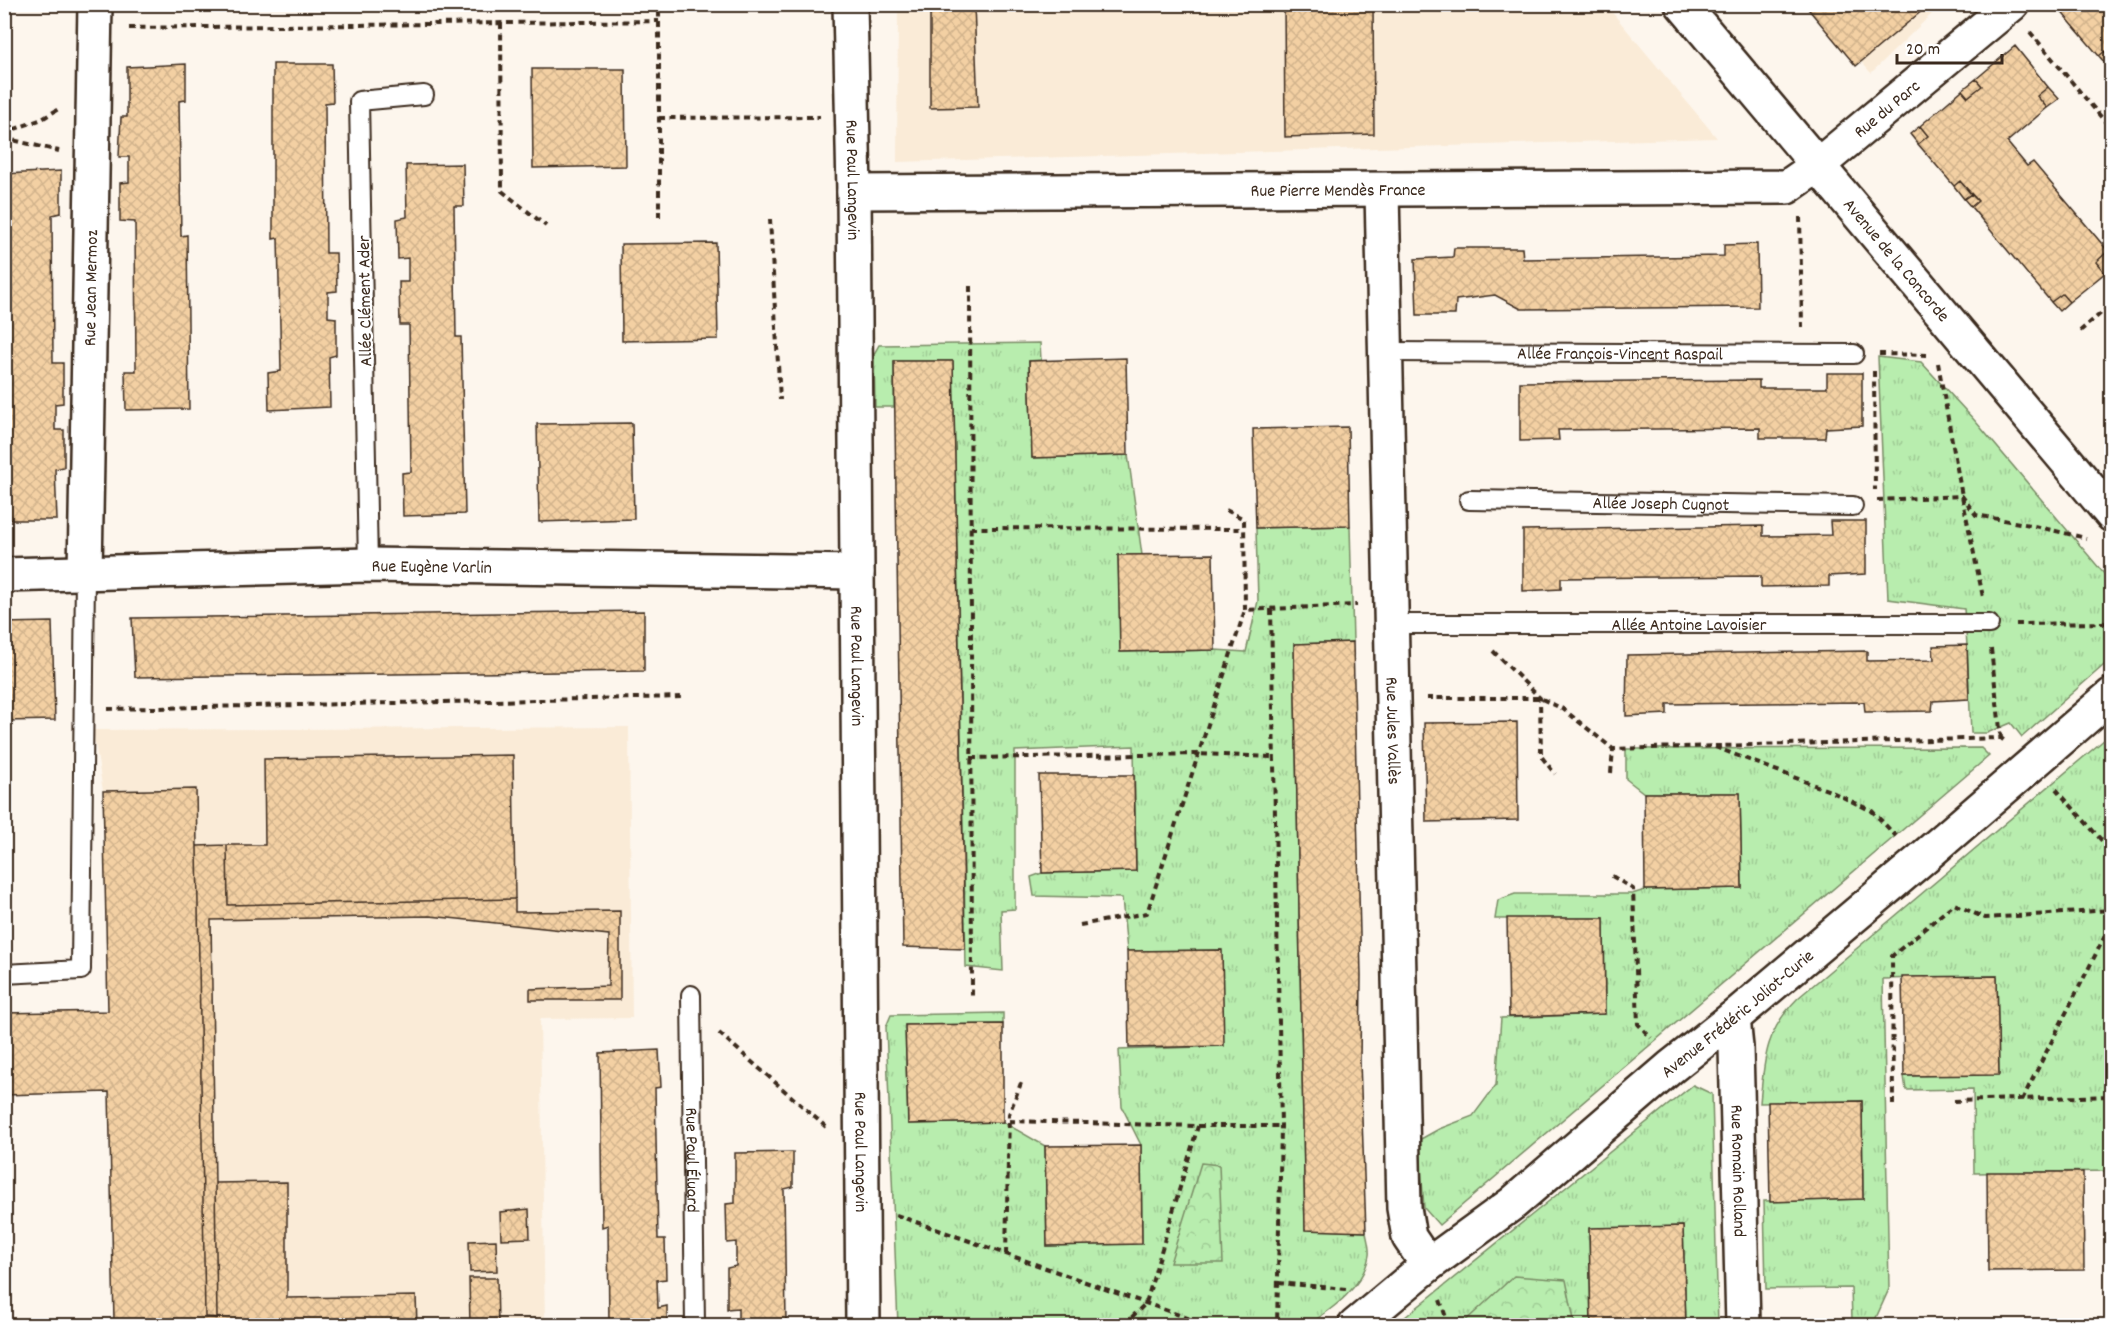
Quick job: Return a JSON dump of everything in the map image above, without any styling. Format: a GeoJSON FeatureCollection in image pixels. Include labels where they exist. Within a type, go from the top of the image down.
{"type":"FeatureCollection","features":[{"type":"Feature","properties":{"kind":"street","name":"Rue Paul Langevin"},"geometry":{"type":"LineString","coordinates":[[850,4],[854,192],[863,1326]]}},
{"type":"Feature","properties":{"kind":"street","name":"Avenue de la Concorde"},"geometry":{"type":"LineString","coordinates":[[1682,4],[1817,166],[2101,527]]}},
{"type":"Feature","properties":{"kind":"street","name":"Rue du Parc"},"geometry":{"type":"LineString","coordinates":[[1817,166],[2010,6]]}},
{"type":"Feature","properties":{"kind":"street","name":"Rue Jean Mermoz"},"geometry":{"type":"LineString","coordinates":[[85,572],[95,16]]}},
{"type":"Feature","properties":{"kind":"street","name":"Rue Pierre Mendès France"},"geometry":{"type":"LineString","coordinates":[[854,192],[1787,187],[1817,166]]}},
{"type":"Feature","properties":{"kind":"street","name":"Rue Jules Vallès"},"geometry":{"type":"LineString","coordinates":[[1382,190],[1404,1208],[1409,1237],[1428,1265]]}},
{"type":"Feature","properties":{"kind":"street","name":"Rue Eugène Varlin"},"geometry":{"type":"LineString","coordinates":[[4,575],[369,565],[857,572]]}},
{"type":"Feature","properties":{"kind":"street","name":"Avenue Frédéric Joliot-Curie"},"geometry":{"type":"LineString","coordinates":[[1355,1326],[1428,1265],[1513,1203],[2112,695]]}},
{"type":"Feature","properties":{"kind":"street","name":"Rue Romain Rolland"},"geometry":{"type":"LineString","coordinates":[[1733,1018],[1736,1047],[1743,1326]]}},
{"type":"Feature","properties":{"kind":"lane","name":"Allée Clément Ader"},"geometry":{"type":"LineString","coordinates":[[369,565],[359,101],[424,96]]}},
{"type":"Feature","properties":{"kind":"lane","name":"Allée François-Vincent Raspail"},"geometry":{"type":"LineString","coordinates":[[1386,352],[1854,354]]}},
{"type":"Feature","properties":{"kind":"lane","name":"Allée Joseph Cugnot"},"geometry":{"type":"LineString","coordinates":[[1469,500],[1853,506]]}},
{"type":"Feature","properties":{"kind":"lane"},"geometry":{"type":"LineString","coordinates":[[4,974],[81,970],[85,572]]}},
{"type":"Feature","properties":{"kind":"lane","name":"Allée Antoine Lavoisier"},"geometry":{"type":"LineString","coordinates":[[1391,614],[1466,624],[1989,624]]}},
{"type":"Feature","properties":{"kind":"lane","name":"Rue Paul Éluard"},"geometry":{"type":"LineString","coordinates":[[691,1002],[696,1326]]}},
{"type":"Feature","properties":{"kind":"path"},"geometry":{"type":"LineString","coordinates":[[659,4],[659,217]]}},
{"type":"Feature","properties":{"kind":"path"},"geometry":{"type":"LineString","coordinates":[[2010,6],[2112,130]]}},
{"type":"Feature","properties":{"kind":"path"},"geometry":{"type":"LineString","coordinates":[[95,16],[501,23],[659,21]]}},
{"type":"Feature","properties":{"kind":"path"},"geometry":{"type":"LineString","coordinates":[[501,23],[502,191],[546,226]]}},
{"type":"Feature","properties":{"kind":"path"},"geometry":{"type":"LineString","coordinates":[[4,133],[42,119],[94,87]]}},
{"type":"Feature","properties":{"kind":"path"},"geometry":{"type":"LineString","coordinates":[[659,118],[852,117]]}},
{"type":"Feature","properties":{"kind":"path"},"geometry":{"type":"LineString","coordinates":[[4,138],[92,159]]}},
{"type":"Feature","properties":{"kind":"path"},"geometry":{"type":"LineString","coordinates":[[1800,213],[1803,354]]}},
{"type":"Feature","properties":{"kind":"path"},"geometry":{"type":"LineString","coordinates":[[770,219],[780,400]]}},
{"type":"Feature","properties":{"kind":"path"},"geometry":{"type":"LineString","coordinates":[[970,286],[972,996]]}},
{"type":"Feature","properties":{"kind":"path"},"geometry":{"type":"LineString","coordinates":[[2080,331],[2112,304]]}},
{"type":"Feature","properties":{"kind":"path"},"geometry":{"type":"LineString","coordinates":[[1854,354],[1936,355],[1989,624],[2001,738]]}},
{"type":"Feature","properties":{"kind":"path"},"geometry":{"type":"LineString","coordinates":[[1874,354],[1875,500],[1962,496]]}},
{"type":"Feature","properties":{"kind":"path"},"geometry":{"type":"LineString","coordinates":[[1962,496],[1976,515],[2030,525],[2101,527]]}},
{"type":"Feature","properties":{"kind":"path"},"geometry":{"type":"LineString","coordinates":[[1080,925],[1147,913],[1245,610],[1244,519],[1226,510]]}},
{"type":"Feature","properties":{"kind":"path"},"geometry":{"type":"LineString","coordinates":[[971,528],[1244,528]]}},
{"type":"Feature","properties":{"kind":"path"},"geometry":{"type":"LineString","coordinates":[[1270,609],[1281,1126],[1277,1326]]}},
{"type":"Feature","properties":{"kind":"path"},"geometry":{"type":"LineString","coordinates":[[1245,610],[1391,614]]}},
{"type":"Feature","properties":{"kind":"path"},"geometry":{"type":"LineString","coordinates":[[1989,624],[2112,623]]}},
{"type":"Feature","properties":{"kind":"path"},"geometry":{"type":"LineString","coordinates":[[1466,624],[1540,698],[1563,709],[1613,749],[2001,738],[2032,763],[2112,852]]}},
{"type":"Feature","properties":{"kind":"path"},"geometry":{"type":"LineString","coordinates":[[84,710],[683,697]]}},
{"type":"Feature","properties":{"kind":"path"},"geometry":{"type":"LineString","coordinates":[[1393,698],[1540,698]]}},
{"type":"Feature","properties":{"kind":"path"},"geometry":{"type":"LineString","coordinates":[[1540,698],[1541,756],[1554,774]]}},
{"type":"Feature","properties":{"kind":"path"},"geometry":{"type":"LineString","coordinates":[[1712,746],[1830,790],[1872,812],[1896,836]]}},
{"type":"Feature","properties":{"kind":"path"},"geometry":{"type":"LineString","coordinates":[[1611,773],[1613,749]]}},
{"type":"Feature","properties":{"kind":"path"},"geometry":{"type":"LineString","coordinates":[[971,759],[1198,754],[1274,757]]}},
{"type":"Feature","properties":{"kind":"path"},"geometry":{"type":"LineString","coordinates":[[1612,876],[1634,889],[1638,1024],[1656,1044]]}},
{"type":"Feature","properties":{"kind":"path"},"geometry":{"type":"LineString","coordinates":[[1893,1105],[1892,956],[1954,903],[1985,918],[2112,910]]}},
{"type":"Feature","properties":{"kind":"path"},"geometry":{"type":"LineString","coordinates":[[2022,1100],[2112,922]]}},
{"type":"Feature","properties":{"kind":"path"},"geometry":{"type":"LineString","coordinates":[[691,1002],[832,1133],[862,1143]]}},
{"type":"Feature","properties":{"kind":"path"},"geometry":{"type":"LineString","coordinates":[[1006,1254],[1009,1114],[1021,1083]]}},
{"type":"Feature","properties":{"kind":"path"},"geometry":{"type":"LineString","coordinates":[[1954,1101],[2112,1096]]}},
{"type":"Feature","properties":{"kind":"path"},"geometry":{"type":"LineString","coordinates":[[1009,1121],[1281,1126]]}},
{"type":"Feature","properties":{"kind":"path"},"geometry":{"type":"LineString","coordinates":[[1127,1326],[1127,1322],[1146,1303],[1198,1126]]}},
{"type":"Feature","properties":{"kind":"path"},"geometry":{"type":"LineString","coordinates":[[862,1203],[1210,1326]]}},
{"type":"Feature","properties":{"kind":"path"},"geometry":{"type":"LineString","coordinates":[[1278,1283],[1395,1292]]}},
{"type":"Feature","properties":{"kind":"shaded area"},"geometry":{"type":"Polygon","coordinates":[[[898,4],[1606,5],[1717,138],[897,162],[898,4]]]}},
{"type":"Feature","properties":{"kind":"shaded area"},"geometry":{"type":"Polygon","coordinates":[[[1811,5],[1941,5],[1871,73],[1811,5]]]}},
{"type":"Feature","properties":{"kind":"shaded area"},"geometry":{"type":"Polygon","coordinates":[[[629,727],[632,1018],[540,1019],[545,1325],[60,1325],[60,1322],[114,1320],[109,1093],[5,1095],[4,1013],[108,1011],[103,791],[93,730],[629,727]]]}},
{"type":"Feature","properties":{"kind":"green space"},"geometry":{"type":"Polygon","coordinates":[[[1040,343],[1041,360],[1029,361],[1032,458],[1128,455],[1142,555],[1118,555],[1121,652],[1215,650],[1246,652],[1258,601],[1256,528],[1350,526],[1353,642],[1294,644],[1305,1229],[1366,1232],[1369,1252],[1366,1267],[1354,1287],[1337,1304],[1308,1325],[898,1325],[886,1027],[891,1015],[1003,1013],[1003,1024],[905,1025],[908,1124],[1003,1122],[1045,1146],[1047,1246],[1142,1243],[1141,1145],[1122,1107],[1119,1050],[1223,1046],[1221,950],[1127,951],[1122,898],[1034,896],[1031,877],[1042,873],[1136,871],[1134,746],[1015,751],[1015,909],[1001,910],[1003,971],[966,967],[953,361],[894,361],[894,407],[875,407],[874,354],[879,345],[1040,343]]]}},
{"type":"Feature","properties":{"kind":"green space"},"geometry":{"type":"Polygon","coordinates":[[[1878,357],[1921,362],[1976,422],[2111,582],[2111,659],[2022,737],[2011,723],[1987,733],[1971,733],[1964,609],[1888,599],[1878,357]]]}},
{"type":"Feature","properties":{"kind":"green space"},"geometry":{"type":"Polygon","coordinates":[[[2111,734],[2111,1171],[1974,1173],[1973,1089],[1906,1090],[1904,1076],[1999,1074],[1997,976],[1883,979],[1889,1289],[1875,1320],[1852,1320],[1851,1288],[1766,1289],[1764,1201],[1863,1199],[1862,1101],[1760,1103],[1768,1047],[1779,1022],[1798,998],[2111,734]]]}},
{"type":"Feature","properties":{"kind":"green space"},"geometry":{"type":"Polygon","coordinates":[[[1981,748],[1989,756],[1439,1225],[1424,1208],[1419,1140],[1439,1129],[1473,1116],[1496,1085],[1501,1018],[1605,1014],[1604,918],[1495,919],[1498,900],[1515,894],[1632,894],[1645,890],[1742,888],[1740,793],[1644,793],[1626,779],[1626,749],[1981,748]]]}},
{"type":"Feature","properties":{"kind":"green space"},"geometry":{"type":"Polygon","coordinates":[[[1693,1085],[1712,1094],[1718,1325],[1686,1325],[1683,1226],[1589,1229],[1591,1325],[1394,1326],[1693,1085]]]}},
{"type":"Feature","properties":{"kind":"green space"},"geometry":{"type":"Polygon","coordinates":[[[1201,1163],[1219,1165],[1223,1263],[1170,1263],[1201,1163]]]}},
{"type":"Feature","properties":{"kind":"green space"},"geometry":{"type":"Polygon","coordinates":[[[1514,1276],[1566,1280],[1575,1325],[1461,1325],[1514,1276]]]}},
{"type":"Feature","properties":{"kind":"building"},"geometry":{"type":"Polygon","coordinates":[[[930,4],[974,4],[978,107],[930,108],[930,4]]]}},
{"type":"Feature","properties":{"kind":"building"},"geometry":{"type":"Polygon","coordinates":[[[1284,4],[1373,4],[1374,134],[1285,137],[1284,4]]]}},
{"type":"Feature","properties":{"kind":"building"},"geometry":{"type":"Polygon","coordinates":[[[1804,4],[1930,4],[1856,66],[1804,4]]]}},
{"type":"Feature","properties":{"kind":"building"},"geometry":{"type":"Polygon","coordinates":[[[2064,4],[2112,4],[2112,60],[2105,51],[2099,56],[2059,9],[2064,4]]]}},
{"type":"Feature","properties":{"kind":"building"},"geometry":{"type":"Polygon","coordinates":[[[2015,46],[2048,87],[2037,96],[2047,108],[2007,142],[2027,166],[2033,162],[2108,251],[2096,262],[2105,273],[2069,302],[2062,294],[2051,302],[1971,207],[1978,201],[1960,181],[1954,186],[1918,144],[1928,136],[1920,126],[1962,90],[1968,97],[1982,86],[1976,79],[2015,46]]]}},
{"type":"Feature","properties":{"kind":"building"},"geometry":{"type":"Polygon","coordinates":[[[2105,51],[2112,60],[2112,71],[2099,56],[2105,51]]]}},
{"type":"Feature","properties":{"kind":"building"},"geometry":{"type":"Polygon","coordinates":[[[186,64],[186,100],[179,101],[181,236],[187,235],[189,409],[126,410],[125,371],[136,371],[135,222],[120,221],[120,183],[129,182],[129,157],[119,157],[121,117],[127,117],[127,67],[186,64]]]}},
{"type":"Feature","properties":{"kind":"building"},"geometry":{"type":"Polygon","coordinates":[[[273,64],[332,64],[333,102],[325,103],[326,253],[336,253],[337,291],[328,292],[328,317],[336,318],[336,355],[329,357],[330,407],[269,410],[268,373],[281,371],[278,238],[273,239],[273,64]]]}},
{"type":"Feature","properties":{"kind":"building"},"geometry":{"type":"Polygon","coordinates":[[[532,69],[625,69],[626,166],[533,168],[532,69]]]}},
{"type":"Feature","properties":{"kind":"building"},"geometry":{"type":"Polygon","coordinates":[[[1976,79],[1982,86],[1968,97],[1962,90],[1976,79]]]}},
{"type":"Feature","properties":{"kind":"building"},"geometry":{"type":"Polygon","coordinates":[[[2048,87],[2059,99],[2047,108],[2037,96],[2048,87]]]}},
{"type":"Feature","properties":{"kind":"building"},"geometry":{"type":"Polygon","coordinates":[[[1920,126],[1928,136],[1918,144],[1910,134],[1920,126]]]}},
{"type":"Feature","properties":{"kind":"building"},"geometry":{"type":"Polygon","coordinates":[[[463,164],[464,206],[454,206],[456,337],[461,337],[465,514],[403,516],[402,473],[411,472],[409,325],[400,325],[399,282],[408,282],[408,258],[398,259],[397,219],[407,217],[406,165],[463,164]]]}},
{"type":"Feature","properties":{"kind":"building"},"geometry":{"type":"Polygon","coordinates":[[[61,171],[61,213],[52,215],[53,363],[63,363],[63,403],[55,404],[55,430],[64,430],[64,467],[55,469],[57,520],[4,520],[4,483],[7,483],[4,174],[61,171]]]}},
{"type":"Feature","properties":{"kind":"building"},"geometry":{"type":"Polygon","coordinates":[[[1960,181],[1971,194],[1964,199],[1954,186],[1960,181]]]}},
{"type":"Feature","properties":{"kind":"building"},"geometry":{"type":"Polygon","coordinates":[[[1971,194],[1978,201],[1971,207],[1964,199],[1971,194]]]}},
{"type":"Feature","properties":{"kind":"building"},"geometry":{"type":"Polygon","coordinates":[[[716,243],[718,339],[622,341],[621,244],[716,243]]]}},
{"type":"Feature","properties":{"kind":"building"},"geometry":{"type":"Polygon","coordinates":[[[1757,244],[1758,307],[1521,309],[1495,295],[1456,300],[1455,315],[1417,315],[1415,259],[1453,257],[1454,248],[1522,248],[1523,259],[1724,256],[1724,245],[1757,244]]]}},
{"type":"Feature","properties":{"kind":"building"},"geometry":{"type":"Polygon","coordinates":[[[2108,251],[2112,255],[2112,267],[2105,273],[2096,262],[2108,251]]]}},
{"type":"Feature","properties":{"kind":"building"},"geometry":{"type":"Polygon","coordinates":[[[2062,294],[2069,302],[2059,311],[2051,302],[2062,294]]]}},
{"type":"Feature","properties":{"kind":"building"},"geometry":{"type":"Polygon","coordinates":[[[1126,358],[1128,455],[1032,458],[1029,361],[1126,358]]]}},
{"type":"Feature","properties":{"kind":"building"},"geometry":{"type":"Polygon","coordinates":[[[894,361],[953,361],[965,949],[903,947],[894,361]]]}},
{"type":"Feature","properties":{"kind":"building"},"geometry":{"type":"Polygon","coordinates":[[[1827,373],[1862,373],[1862,426],[1826,428],[1825,438],[1760,438],[1760,428],[1558,430],[1559,440],[1520,441],[1520,382],[1759,380],[1759,388],[1827,388],[1827,373]]]}},
{"type":"Feature","properties":{"kind":"building"},"geometry":{"type":"Polygon","coordinates":[[[632,423],[634,519],[539,522],[537,424],[632,423]]]}},
{"type":"Feature","properties":{"kind":"building"},"geometry":{"type":"Polygon","coordinates":[[[1348,427],[1350,526],[1256,528],[1253,429],[1348,427]]]}},
{"type":"Feature","properties":{"kind":"building"},"geometry":{"type":"Polygon","coordinates":[[[1830,521],[1866,521],[1866,574],[1829,576],[1829,586],[1761,587],[1761,576],[1561,578],[1561,589],[1523,591],[1523,530],[1763,526],[1763,536],[1831,535],[1830,521]]]}},
{"type":"Feature","properties":{"kind":"building"},"geometry":{"type":"Polygon","coordinates":[[[1213,554],[1215,650],[1120,652],[1118,555],[1213,554]]]}},
{"type":"Feature","properties":{"kind":"building"},"geometry":{"type":"Polygon","coordinates":[[[644,611],[644,671],[135,677],[132,618],[644,611]]]}},
{"type":"Feature","properties":{"kind":"building"},"geometry":{"type":"Polygon","coordinates":[[[52,622],[55,720],[4,721],[4,623],[52,622]]]}},
{"type":"Feature","properties":{"kind":"building"},"geometry":{"type":"Polygon","coordinates":[[[1353,642],[1361,976],[1360,1061],[1366,1232],[1305,1230],[1294,644],[1353,642]]]}},
{"type":"Feature","properties":{"kind":"building"},"geometry":{"type":"Polygon","coordinates":[[[1967,645],[1969,699],[1933,701],[1932,711],[1865,712],[1864,702],[1667,704],[1667,714],[1626,716],[1627,655],[1867,651],[1867,661],[1934,660],[1933,646],[1967,645]]]}},
{"type":"Feature","properties":{"kind":"building"},"geometry":{"type":"Polygon","coordinates":[[[1517,722],[1518,820],[1426,822],[1424,723],[1517,722]]]}},
{"type":"Feature","properties":{"kind":"building"},"geometry":{"type":"Polygon","coordinates":[[[513,755],[515,899],[228,905],[227,845],[265,845],[264,759],[513,755]]]}},
{"type":"Feature","properties":{"kind":"building"},"geometry":{"type":"Polygon","coordinates":[[[1039,775],[1134,775],[1136,871],[1042,873],[1039,775]]]}},
{"type":"Feature","properties":{"kind":"building"},"geometry":{"type":"Polygon","coordinates":[[[196,789],[205,1317],[217,1318],[215,1183],[287,1182],[287,1298],[416,1296],[417,1326],[60,1326],[60,1322],[114,1321],[109,1092],[4,1095],[4,1013],[108,1011],[103,791],[196,789]]]}},
{"type":"Feature","properties":{"kind":"building"},"geometry":{"type":"Polygon","coordinates":[[[1644,793],[1740,793],[1742,888],[1645,890],[1644,793]]]}},
{"type":"Feature","properties":{"kind":"building"},"geometry":{"type":"Polygon","coordinates":[[[227,845],[228,905],[515,899],[515,912],[620,911],[620,1000],[530,1000],[530,989],[608,986],[609,935],[430,916],[211,920],[217,1318],[205,1317],[197,846],[227,845]]]}},
{"type":"Feature","properties":{"kind":"building"},"geometry":{"type":"Polygon","coordinates":[[[1507,918],[1604,918],[1605,1014],[1509,1017],[1507,918]]]}},
{"type":"Feature","properties":{"kind":"building"},"geometry":{"type":"Polygon","coordinates":[[[1222,950],[1224,1046],[1129,1048],[1127,951],[1222,950]]]}},
{"type":"Feature","properties":{"kind":"building"},"geometry":{"type":"Polygon","coordinates":[[[1997,976],[1999,1075],[1904,1076],[1902,977],[1997,976]]]}},
{"type":"Feature","properties":{"kind":"building"},"geometry":{"type":"Polygon","coordinates":[[[1003,1024],[1003,1122],[908,1124],[905,1025],[1003,1024]]]}},
{"type":"Feature","properties":{"kind":"building"},"geometry":{"type":"Polygon","coordinates":[[[659,1050],[661,1087],[655,1088],[658,1239],[665,1239],[666,1279],[657,1280],[658,1308],[667,1306],[667,1326],[609,1326],[608,1225],[602,1227],[600,1053],[659,1050]]]}},
{"type":"Feature","properties":{"kind":"building"},"geometry":{"type":"Polygon","coordinates":[[[1862,1101],[1863,1199],[1770,1202],[1768,1102],[1862,1101]]]}},
{"type":"Feature","properties":{"kind":"building"},"geometry":{"type":"Polygon","coordinates":[[[1141,1145],[1142,1244],[1047,1246],[1045,1146],[1141,1145]]]}},
{"type":"Feature","properties":{"kind":"building"},"geometry":{"type":"Polygon","coordinates":[[[793,1152],[793,1187],[784,1189],[786,1323],[794,1322],[794,1326],[738,1326],[738,1308],[727,1309],[727,1268],[736,1266],[736,1242],[727,1243],[726,1204],[735,1203],[735,1153],[793,1152]]]}},
{"type":"Feature","properties":{"kind":"building"},"geometry":{"type":"Polygon","coordinates":[[[1987,1172],[2083,1172],[2084,1270],[1988,1271],[1987,1172]]]}},
{"type":"Feature","properties":{"kind":"building"},"geometry":{"type":"Polygon","coordinates":[[[529,1209],[530,1238],[501,1239],[500,1212],[529,1209]]]}},
{"type":"Feature","properties":{"kind":"building"},"geometry":{"type":"Polygon","coordinates":[[[1683,1226],[1686,1325],[1591,1326],[1589,1228],[1683,1226]]]}},
{"type":"Feature","properties":{"kind":"building"},"geometry":{"type":"Polygon","coordinates":[[[496,1240],[497,1271],[470,1272],[469,1241],[496,1240]]]}},
{"type":"Feature","properties":{"kind":"building"},"geometry":{"type":"Polygon","coordinates":[[[469,1278],[497,1278],[498,1324],[470,1325],[469,1278]]]}}]}
